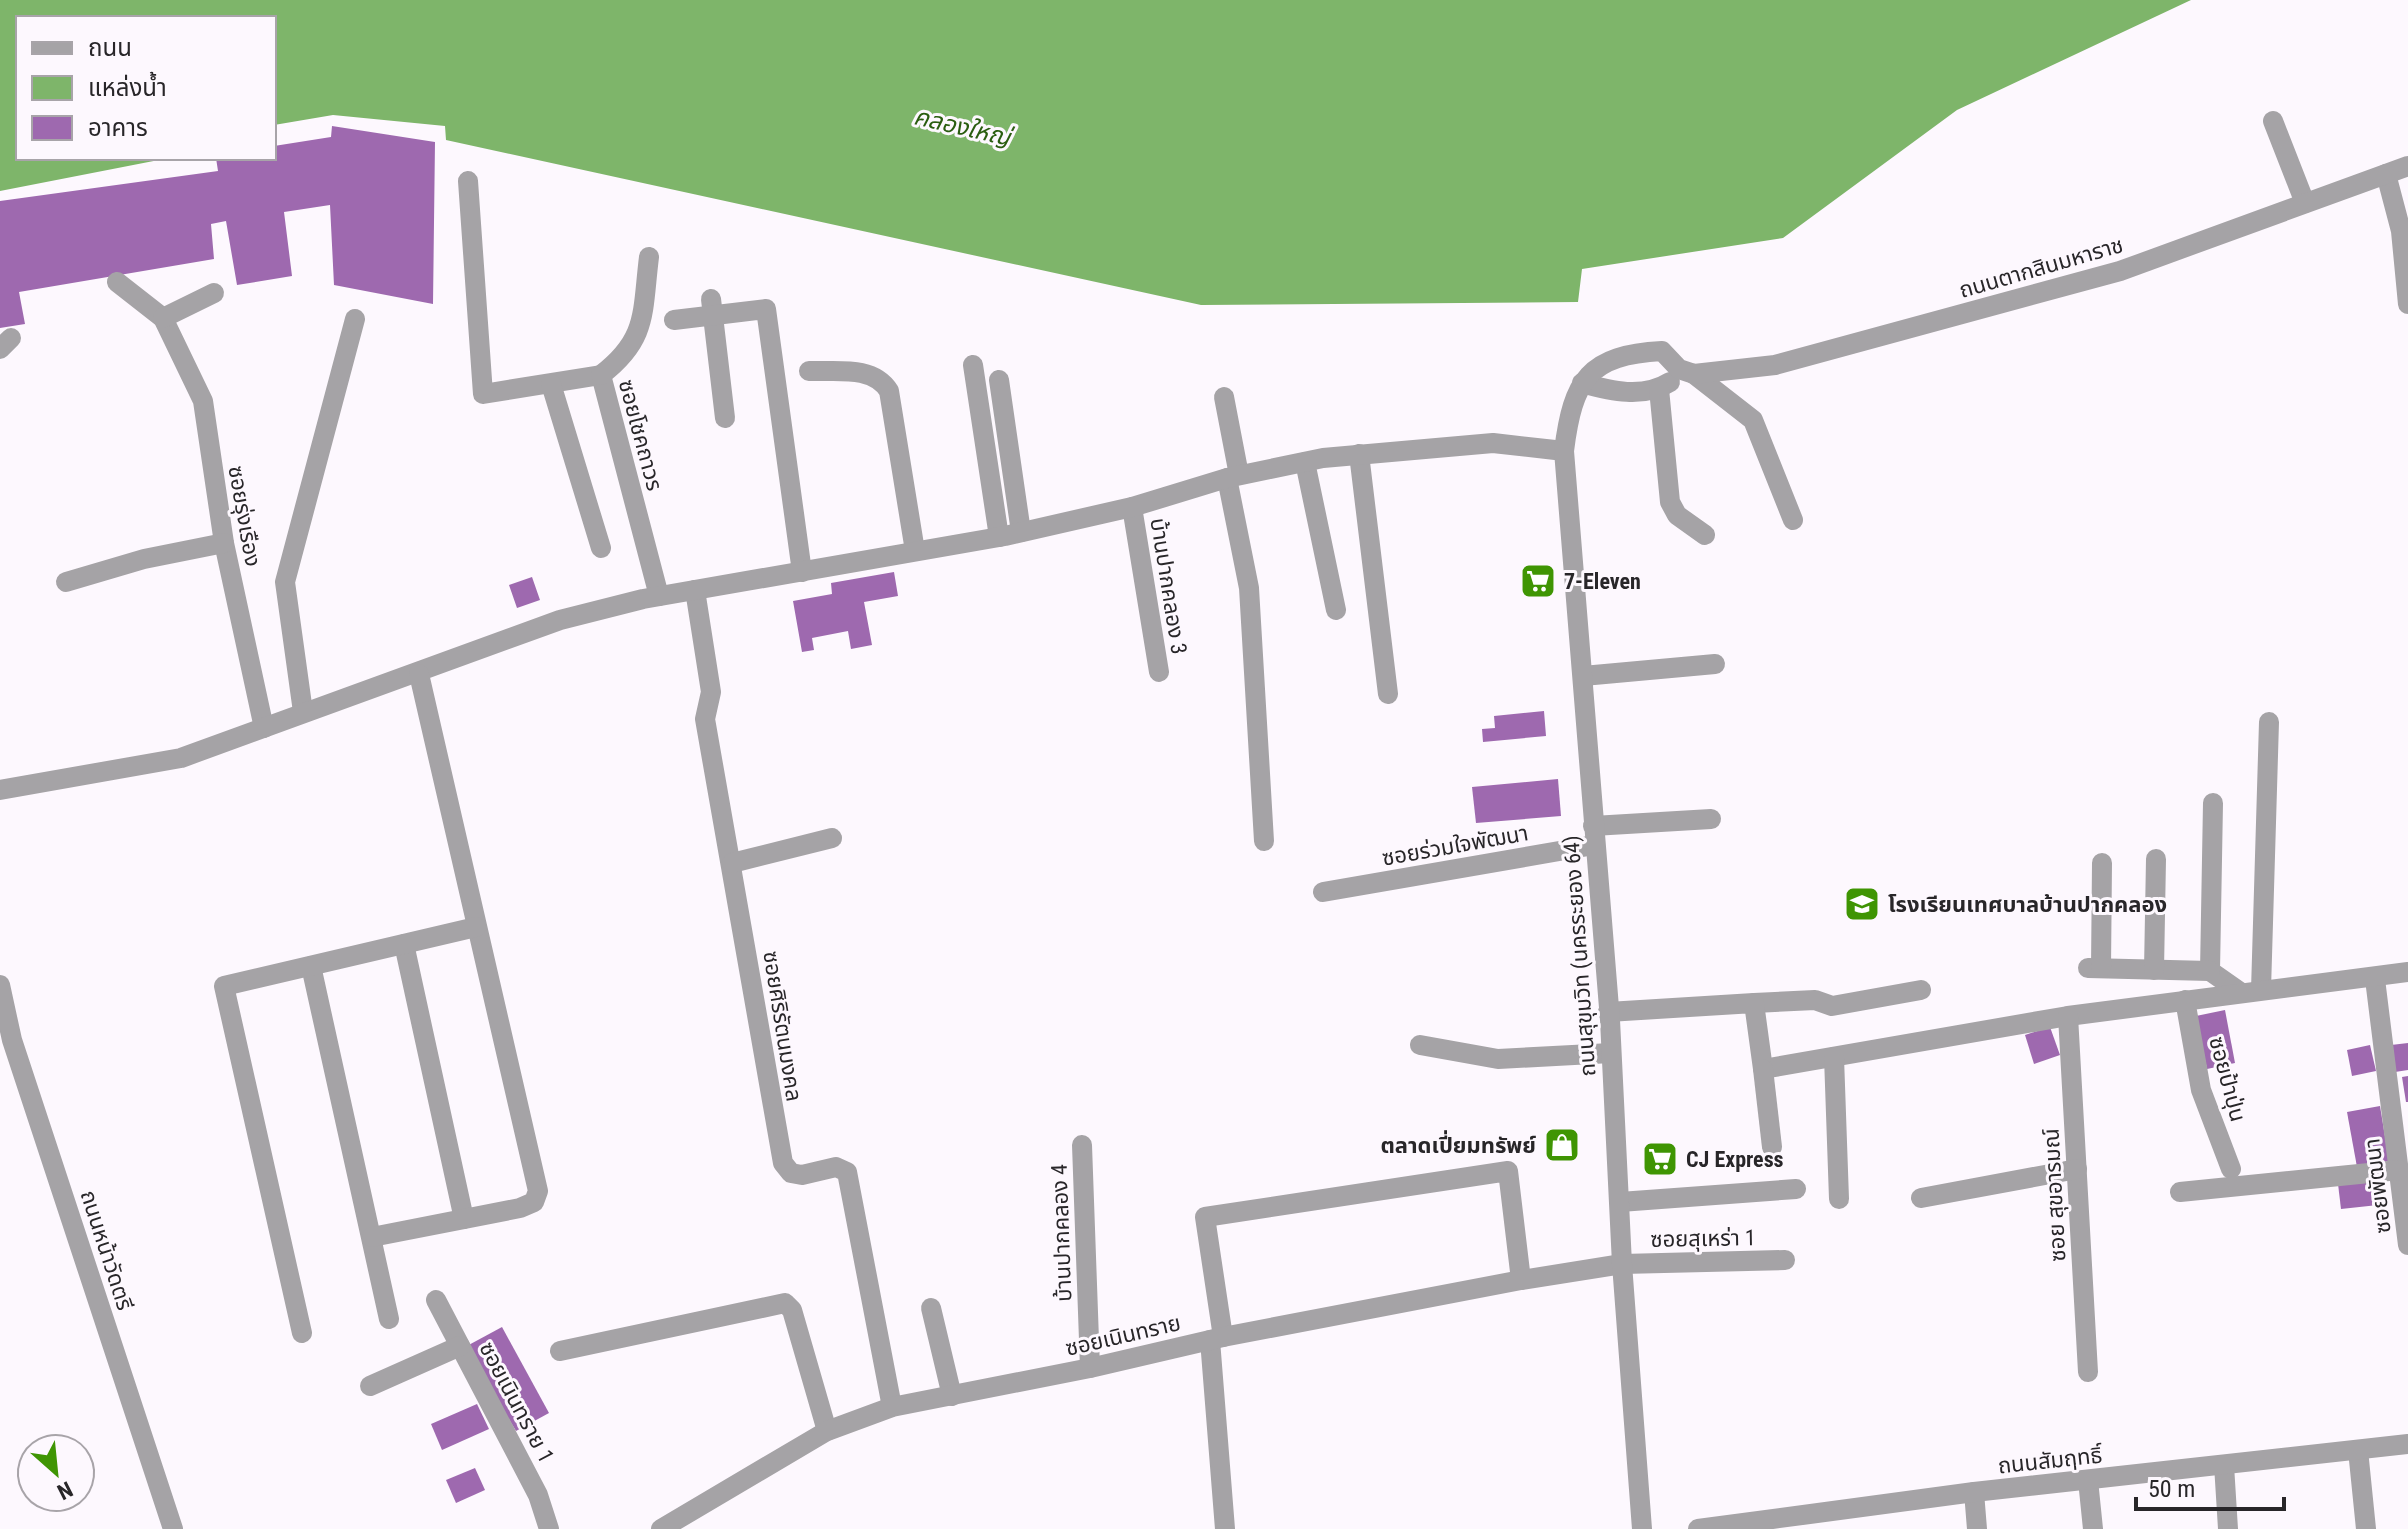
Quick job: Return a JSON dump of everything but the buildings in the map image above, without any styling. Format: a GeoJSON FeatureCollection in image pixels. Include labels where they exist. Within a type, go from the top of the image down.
{"type":"FeatureCollection","features":[{"type":"Feature","properties":{"kind":"street"},"geometry":{"type":"LineString","coordinates":[[2273,121],[2305,203]]}},
{"type":"Feature","properties":{"kind":"street","name":"ถนนตากสินมหาราช"},"geometry":{"type":"LineString","coordinates":[[1686,372],[1775,365],[2120,271],[2408,166]]}},
{"type":"Feature","properties":{"kind":"street"},"geometry":{"type":"LineString","coordinates":[[2386,174],[2401,231],[2408,304]]}},
{"type":"Feature","properties":{"kind":"street","name":"ซอยโชคถาวร"},"geometry":{"type":"LineString","coordinates":[[468,181],[483,394],[601,375],[659,596]]}},
{"type":"Feature","properties":{"kind":"street"},"geometry":{"type":"LineString","coordinates":[[601,375],[624,358],[640,332],[649,257]]}},
{"type":"Feature","properties":{"kind":"street"},"geometry":{"type":"LineString","coordinates":[[117,282],[163,318],[214,293]]}},
{"type":"Feature","properties":{"kind":"street"},"geometry":{"type":"LineString","coordinates":[[674,320],[712,306],[766,309],[802,572]]}},
{"type":"Feature","properties":{"kind":"street"},"geometry":{"type":"LineString","coordinates":[[712,306],[725,418]]}},
{"type":"Feature","properties":{"kind":"street","name":"ซอยรุ่งเรือง"},"geometry":{"type":"LineString","coordinates":[[163,318],[203,401],[224,543],[264,728]]}},
{"type":"Feature","properties":{"kind":"street"},"geometry":{"type":"LineString","coordinates":[[303,712],[285,582],[355,319]]}},
{"type":"Feature","properties":{"kind":"street"},"geometry":{"type":"LineString","coordinates":[[1686,372],[1659,389],[1615,393],[1582,383],[1604,361],[1625,353],[1662,351],[1753,420],[1793,520]]}},
{"type":"Feature","properties":{"kind":"street"},"geometry":{"type":"LineString","coordinates":[[973,365],[999,537]]}},
{"type":"Feature","properties":{"kind":"street"},"geometry":{"type":"LineString","coordinates":[[809,371],[870,374],[882,379],[889,391],[915,551]]}},
{"type":"Feature","properties":{"kind":"street"},"geometry":{"type":"LineString","coordinates":[[999,380],[1021,532]]}},
{"type":"Feature","properties":{"kind":"street","name":"ถนนสุขุมวิท (นครระยอง 64)"},"geometry":{"type":"LineString","coordinates":[[1582,383],[1567,427],[1564,451],[1611,1053],[1622,1264],[1642,1529]]}},
{"type":"Feature","properties":{"kind":"street"},"geometry":{"type":"LineString","coordinates":[[551,384],[601,548]]}},
{"type":"Feature","properties":{"kind":"street"},"geometry":{"type":"LineString","coordinates":[[1659,389],[1670,502],[1677,515],[1705,535]]}},
{"type":"Feature","properties":{"kind":"street"},"geometry":{"type":"LineString","coordinates":[[1224,397],[1249,588],[1264,841]]}},
{"type":"Feature","properties":{"kind":"street"},"geometry":{"type":"LineString","coordinates":[[0,790],[181,758],[303,712],[419,674],[560,620],[659,596],[999,537],[1132,507],[1233,477],[1305,462],[1359,454],[1493,443],[1564,451]]}},
{"type":"Feature","properties":{"kind":"street"},"geometry":{"type":"LineString","coordinates":[[1359,454],[1388,694]]}},
{"type":"Feature","properties":{"kind":"street"},"geometry":{"type":"LineString","coordinates":[[1305,462],[1336,610]]}},
{"type":"Feature","properties":{"kind":"street","name":"บ้านปากคลอง 3"},"geometry":{"type":"LineString","coordinates":[[1132,507],[1159,672]]}},
{"type":"Feature","properties":{"kind":"street"},"geometry":{"type":"LineString","coordinates":[[66,582],[144,559],[224,543]]}},
{"type":"Feature","properties":{"kind":"street","name":"ซอยศิริรัตนมงคล"},"geometry":{"type":"LineString","coordinates":[[695,590],[711,692],[705,719],[783,1163],[791,1173],[802,1175],[836,1167],[847,1172],[892,1407]]}},
{"type":"Feature","properties":{"kind":"street"},"geometry":{"type":"LineString","coordinates":[[1583,676],[1715,664]]}},
{"type":"Feature","properties":{"kind":"street"},"geometry":{"type":"LineString","coordinates":[[372,1237],[520,1208],[534,1202],[538,1191],[419,674]]}},
{"type":"Feature","properties":{"kind":"street"},"geometry":{"type":"LineString","coordinates":[[2250,991],[2269,722]]}},
{"type":"Feature","properties":{"kind":"street"},"geometry":{"type":"LineString","coordinates":[[2210,971],[2213,803]]}},
{"type":"Feature","properties":{"kind":"street","name":"ซอยร่วมใจพัฒนา"},"geometry":{"type":"LineString","coordinates":[[1323,892],[1593,836],[1711,819]]}},
{"type":"Feature","properties":{"kind":"street"},"geometry":{"type":"LineString","coordinates":[[732,863],[832,838]]}},
{"type":"Feature","properties":{"kind":"street"},"geometry":{"type":"LineString","coordinates":[[2154,970],[2156,859]]}},
{"type":"Feature","properties":{"kind":"street"},"geometry":{"type":"LineString","coordinates":[[2102,863],[2094,968],[2210,971],[2250,991]]}},
{"type":"Feature","properties":{"kind":"street"},"geometry":{"type":"LineString","coordinates":[[302,1333],[224,986],[476,927]]}},
{"type":"Feature","properties":{"kind":"street"},"geometry":{"type":"LineString","coordinates":[[404,944],[464,1219]]}},
{"type":"Feature","properties":{"kind":"street"},"geometry":{"type":"LineString","coordinates":[[311,966],[389,1319]]}},
{"type":"Feature","properties":{"kind":"street"},"geometry":{"type":"LineString","coordinates":[[1763,1069],[2068,1016],[2250,991],[2375,979],[2408,972]]}},
{"type":"Feature","properties":{"kind":"street","name":"ซอยพัฒนา"},"geometry":{"type":"LineString","coordinates":[[2375,979],[2408,1245]]}},
{"type":"Feature","properties":{"kind":"street","name":"ถนนหน้าวัดตรี"},"geometry":{"type":"LineString","coordinates":[[0,985],[12,1040],[173,1529]]}},
{"type":"Feature","properties":{"kind":"street"},"geometry":{"type":"LineString","coordinates":[[1608,1012],[1815,1000],[1832,1006],[1921,990]]}},
{"type":"Feature","properties":{"kind":"street","name":"ซอยป้าปุ่น"},"geometry":{"type":"LineString","coordinates":[[2185,1000],[2201,1090],[2231,1169]]}},
{"type":"Feature","properties":{"kind":"street"},"geometry":{"type":"LineString","coordinates":[[1754,1003],[1772,1147]]}},
{"type":"Feature","properties":{"kind":"street","name":"ซอย สุขอารมณ์"},"geometry":{"type":"LineString","coordinates":[[2068,1016],[2088,1372]]}},
{"type":"Feature","properties":{"kind":"street"},"geometry":{"type":"LineString","coordinates":[[1420,1045],[1498,1059],[1611,1053]]}},
{"type":"Feature","properties":{"kind":"street"},"geometry":{"type":"LineString","coordinates":[[1834,1057],[1839,1199]]}},
{"type":"Feature","properties":{"kind":"street","name":"บ้านปากคลอง 4"},"geometry":{"type":"LineString","coordinates":[[1082,1145],[1090,1368]]}},
{"type":"Feature","properties":{"kind":"street"},"geometry":{"type":"LineString","coordinates":[[1921,1198],[2077,1169]]}},
{"type":"Feature","properties":{"kind":"street"},"geometry":{"type":"LineString","coordinates":[[2180,1192],[2399,1170]]}},
{"type":"Feature","properties":{"kind":"street"},"geometry":{"type":"LineString","coordinates":[[1225,1529],[1216,1338],[1205,1217],[1508,1171],[1521,1280]]}},
{"type":"Feature","properties":{"kind":"street"},"geometry":{"type":"LineString","coordinates":[[1620,1202],[1796,1189]]}},
{"type":"Feature","properties":{"kind":"street","name":"ซอยสุเหร่า 1"},"geometry":{"type":"LineString","coordinates":[[1622,1264],[1785,1260]]}},
{"type":"Feature","properties":{"kind":"street","name":"ซอยเนินทราย"},"geometry":{"type":"LineString","coordinates":[[661,1529],[827,1431],[892,1407],[1090,1368],[1216,1338],[1622,1264]]}},
{"type":"Feature","properties":{"kind":"street","name":"ซอยเนินทราย 1"},"geometry":{"type":"LineString","coordinates":[[436,1300],[538,1495],[549,1529]]}},
{"type":"Feature","properties":{"kind":"street"},"geometry":{"type":"LineString","coordinates":[[560,1351],[785,1303],[792,1310],[827,1431]]}},
{"type":"Feature","properties":{"kind":"street"},"geometry":{"type":"LineString","coordinates":[[931,1308],[952,1396]]}},
{"type":"Feature","properties":{"kind":"street"},"geometry":{"type":"LineString","coordinates":[[370,1386],[460,1346]]}},
{"type":"Feature","properties":{"kind":"street","name":"ถนนสัมฤทธิ์"},"geometry":{"type":"LineString","coordinates":[[1698,1529],[1974,1492],[2408,1444]]}},
{"type":"Feature","properties":{"kind":"street"},"geometry":{"type":"LineString","coordinates":[[2358,1450],[2366,1529]]}},
{"type":"Feature","properties":{"kind":"street"},"geometry":{"type":"LineString","coordinates":[[2224,1465],[2228,1529]]}},
{"type":"Feature","properties":{"kind":"street"},"geometry":{"type":"LineString","coordinates":[[2088,1480],[2093,1529]]}},
{"type":"Feature","properties":{"kind":"street"},"geometry":{"type":"LineString","coordinates":[[1974,1492],[1977,1529]]}},
{"type":"Feature","properties":{"kind":"water","name":"คลองใหญ่"},"geometry":{"type":"Polygon","coordinates":[[[0,0],[2191,0],[1957,110],[1783,238],[1582,269],[1578,302],[1201,305],[446,140],[445,126],[333,115],[276,125],[276,16],[16,16],[16,160],[159,160],[0,191],[0,0]]]}},
{"type":"Feature","properties":{"kind":"place","name":"7-Eleven"},"geometry":{"type":"Point","coordinates":[1538,581]}},
{"type":"Feature","properties":{"kind":"place","name":"โรงเรียนเทศบาลบ้านปากคลอง"},"geometry":{"type":"Point","coordinates":[1862,904]}},
{"type":"Feature","properties":{"kind":"place","name":"ตลาดเปี่ยมทรัพย์"},"geometry":{"type":"Point","coordinates":[1562,1145]}},
{"type":"Feature","properties":{"kind":"place","name":"CJ Express"},"geometry":{"type":"Point","coordinates":[1660,1159]}}]}
